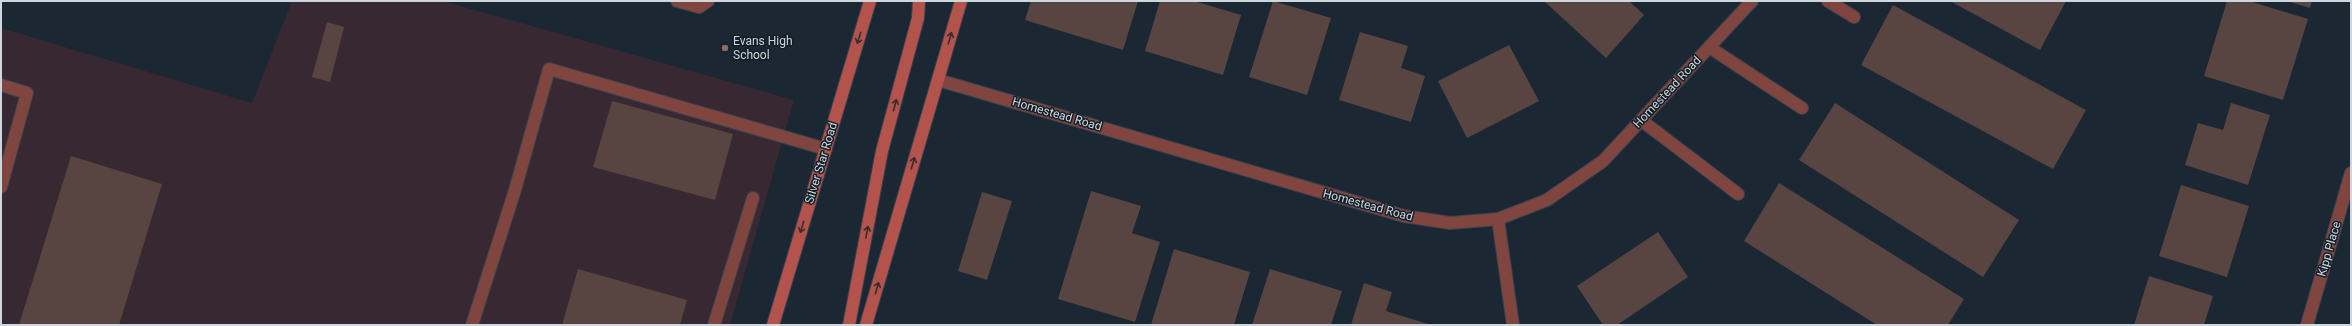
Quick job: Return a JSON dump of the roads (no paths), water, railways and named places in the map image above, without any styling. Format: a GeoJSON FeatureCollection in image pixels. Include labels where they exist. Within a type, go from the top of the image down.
{"type":"FeatureCollection","features":[{"type":"Feature","properties":{"kind":"main road","name":"Silver Star Road"},"geometry":{"type":"LineString","coordinates":[[773,325],[870,1]]}},
{"type":"Feature","properties":{"kind":"main road"},"geometry":{"type":"LineString","coordinates":[[849,325],[882,151],[918,18],[919,1]]}},
{"type":"Feature","properties":{"kind":"main road"},"geometry":{"type":"LineString","coordinates":[[866,325],[961,1]]}},
{"type":"Feature","properties":{"kind":"street"},"geometry":{"type":"LineString","coordinates":[[677,1],[699,7],[708,1]]}},
{"type":"Feature","properties":{"kind":"street","name":"Homestead Road"},"geometry":{"type":"LineString","coordinates":[[938,80],[1404,216],[1450,223],[1498,219],[1547,200],[1603,161],[1752,1]]}},
{"type":"Feature","properties":{"kind":"street"},"geometry":{"type":"LineString","coordinates":[[1828,1],[1854,17]]}},
{"type":"Feature","properties":{"kind":"street"},"geometry":{"type":"LineString","coordinates":[[1709,47],[1802,108]]}},
{"type":"Feature","properties":{"kind":"street"},"geometry":{"type":"LineString","coordinates":[[472,325],[549,69],[826,149]]}},
{"type":"Feature","properties":{"kind":"street"},"geometry":{"type":"LineString","coordinates":[[1,85],[28,93],[1,187]]}},
{"type":"Feature","properties":{"kind":"street"},"geometry":{"type":"LineString","coordinates":[[1641,120],[1738,194]]}},
{"type":"Feature","properties":{"kind":"street","name":"Kipp Place"},"geometry":{"type":"LineString","coordinates":[[2308,325],[2351,173]]}},
{"type":"Feature","properties":{"kind":"street"},"geometry":{"type":"LineString","coordinates":[[714,325],[753,198]]}},
{"type":"Feature","properties":{"kind":"street"},"geometry":{"type":"LineString","coordinates":[[1498,219],[1513,325]]}},
{"type":"Feature","properties":{"kind":"place","name":"Evans High School"},"geometry":{"type":"Point","coordinates":[725,48]}}]}
